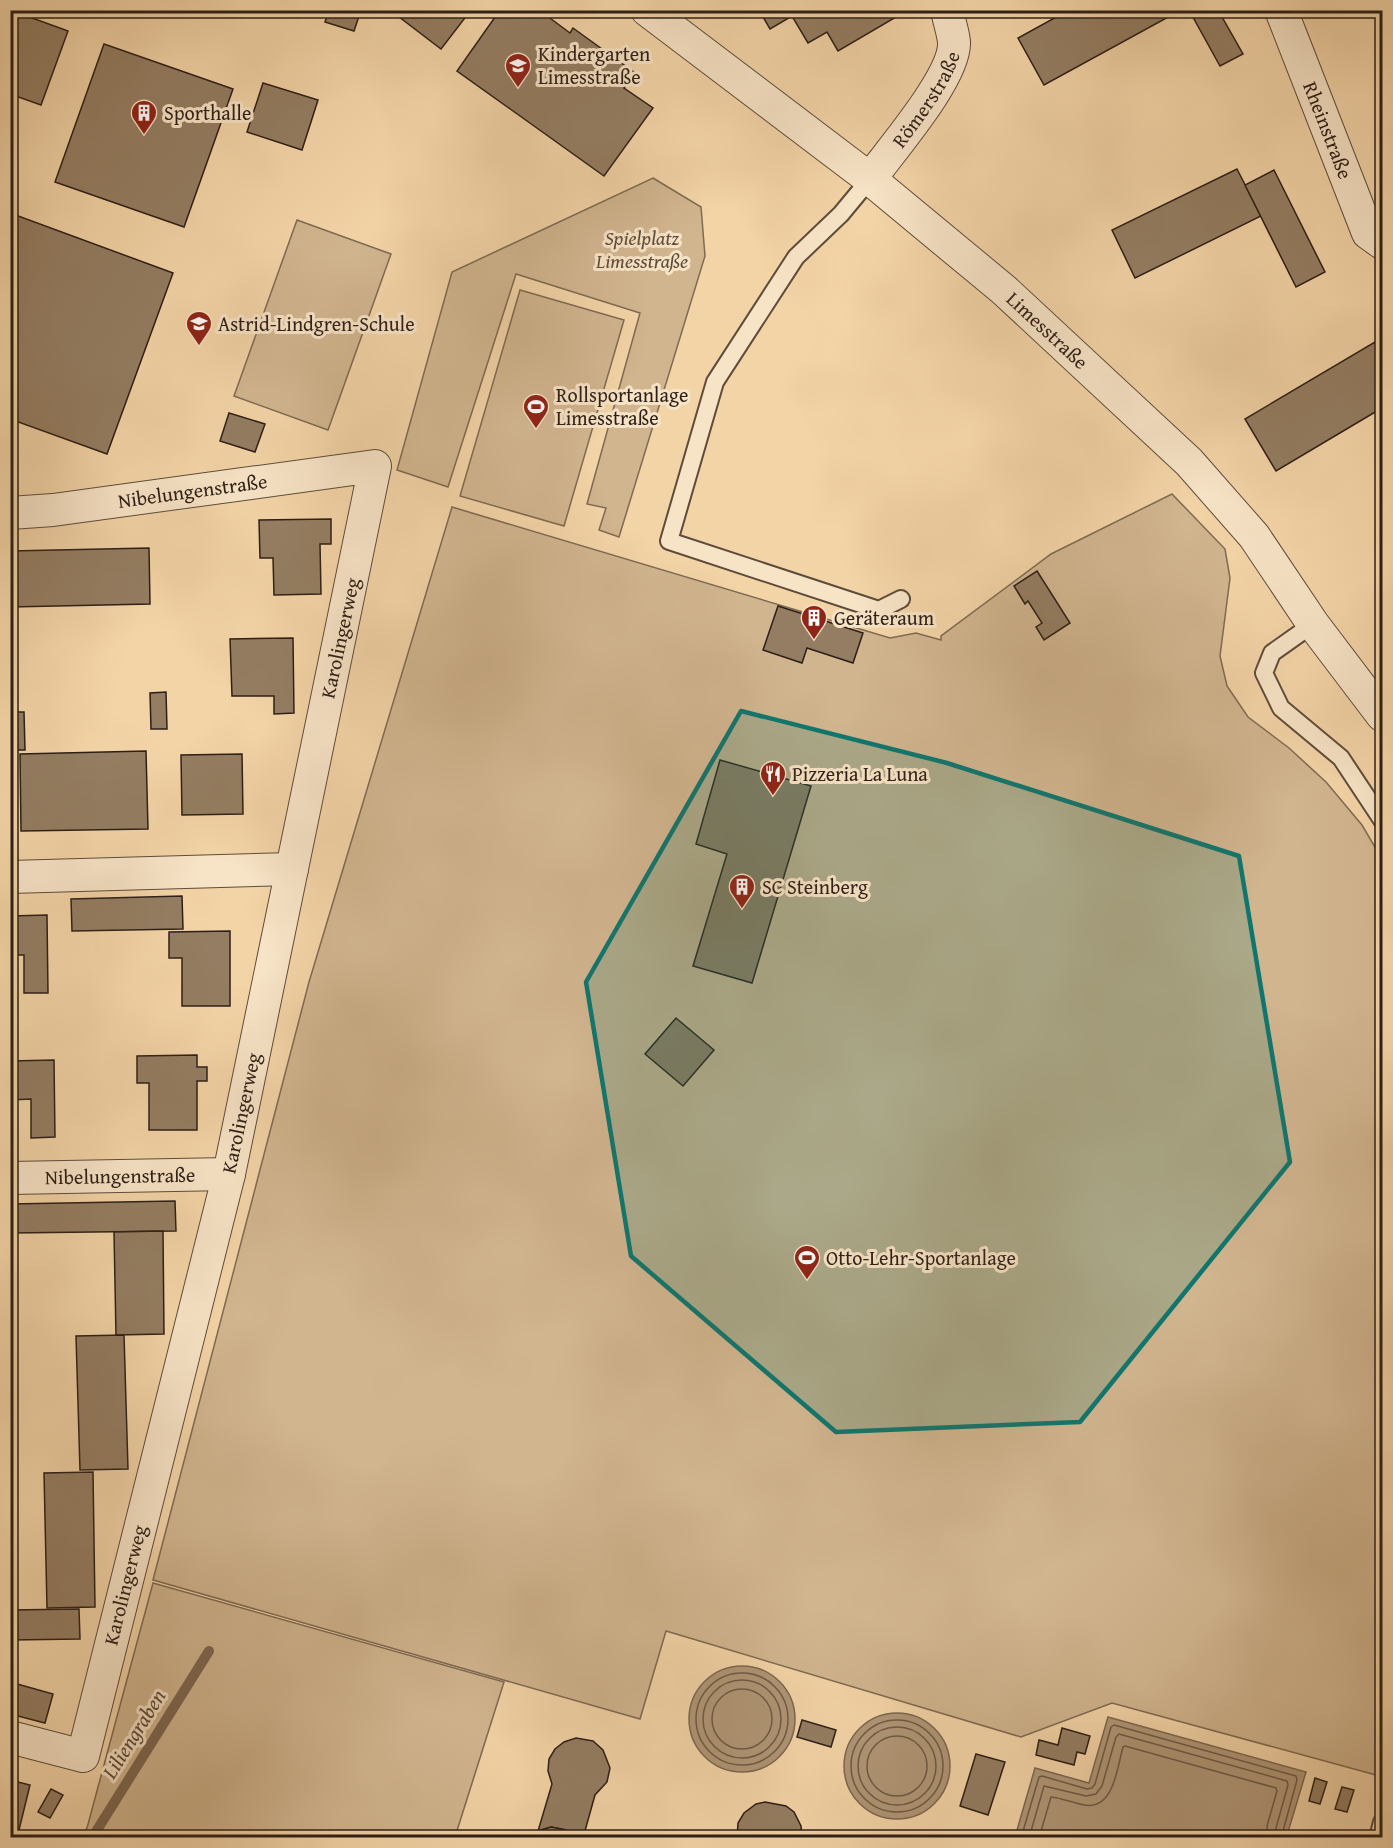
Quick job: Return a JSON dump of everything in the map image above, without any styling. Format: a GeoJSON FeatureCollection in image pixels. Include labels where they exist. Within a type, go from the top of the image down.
{"type":"FeatureCollection","features":[{"type":"Feature","properties":{"kind":"street","name":"Limesstraße"},"geometry":{"type":"LineString","coordinates":[[647,10],[870,179],[1004,290],[1189,462],[1254,536],[1313,624],[1383,715]]}},
{"type":"Feature","properties":{"kind":"street","name":"Römerstraße"},"geometry":{"type":"LineString","coordinates":[[870,179],[940,84],[952,58],[954,43],[947,10]]}},
{"type":"Feature","properties":{"kind":"street","name":"Rheinstraße"},"geometry":{"type":"LineString","coordinates":[[1281,10],[1368,233],[1383,243]]}},
{"type":"Feature","properties":{"kind":"street","name":"Nibelungenstraße"},"geometry":{"type":"LineString","coordinates":[[10,513],[64,508],[375,466]]}},
{"type":"Feature","properties":{"kind":"street","name":"Karolingerweg"},"geometry":{"type":"LineString","coordinates":[[10,1737],[83,1756],[228,1174],[375,466]]}},
{"type":"Feature","properties":{"kind":"street"},"geometry":{"type":"LineString","coordinates":[[10,877],[292,869]]}},
{"type":"Feature","properties":{"kind":"street","name":"Nibelungenstraße"},"geometry":{"type":"LineString","coordinates":[[10,1178],[228,1174]]}},
{"type":"Feature","properties":{"kind":"lane"},"geometry":{"type":"LineString","coordinates":[[870,179],[841,214],[796,257],[715,382],[669,541],[879,610],[901,599]]}},
{"type":"Feature","properties":{"kind":"lane"},"geometry":{"type":"LineString","coordinates":[[1313,624],[1272,653],[1264,673],[1281,708],[1341,758],[1383,820]]}},
{"type":"Feature","properties":{"kind":"lane"},"geometry":{"type":"LineString","coordinates":[[1378,1838],[1383,1822]]}},
{"type":"Feature","properties":{"kind":"highlighted area"},"geometry":{"type":"Polygon","coordinates":[[[741,711],[947,763],[1239,856],[1290,1162],[1080,1422],[836,1432],[631,1256],[586,982],[741,711]]]}},
{"type":"Feature","properties":{"kind":"green space","name":"Spielplatz Limesstraße"},"geometry":{"type":"Polygon","coordinates":[[[653,178],[701,207],[705,256],[619,537],[599,530],[606,508],[587,504],[640,313],[516,274],[448,487],[397,470],[452,272],[653,178]]]}},
{"type":"Feature","properties":{"kind":"green space"},"geometry":{"type":"Polygon","coordinates":[[[297,220],[391,254],[328,430],[234,396],[297,220]]]}},
{"type":"Feature","properties":{"kind":"green space","name":"Rollsportanlage Limesstraße"},"geometry":{"type":"Polygon","coordinates":[[[520,290],[624,320],[564,526],[460,496],[520,290]]]}},
{"type":"Feature","properties":{"kind":"green space","name":"Otto-Lehr-Sportanlage"},"geometry":{"type":"Polygon","coordinates":[[[1172,494],[1225,549],[1230,578],[1220,656],[1227,686],[1248,717],[1289,748],[1326,782],[1362,825],[1382,859],[1382,1751],[1376,1775],[1112,1703],[1021,1737],[666,1631],[640,1719],[153,1580],[309,982],[452,507],[890,638],[916,633],[941,640],[941,636],[1051,554],[1172,494]]]}},
{"type":"Feature","properties":{"kind":"green space"},"geometry":{"type":"Polygon","coordinates":[[[153,1583],[504,1682],[455,1837],[81,1837],[87,1828],[153,1583]]]}},
{"type":"Feature","properties":{"kind":"water"},"geometry":{"type":"Polygon","coordinates":[[[742,1666],[762,1670],[779,1682],[791,1699],[795,1719],[791,1739],[779,1756],[762,1768],[742,1772],[722,1768],[705,1756],[693,1739],[689,1719],[693,1699],[705,1682],[722,1670],[742,1666]]]}},
{"type":"Feature","properties":{"kind":"water"},"geometry":{"type":"Polygon","coordinates":[[[897,1713],[917,1717],[934,1729],[946,1746],[950,1766],[946,1786],[934,1803],[917,1815],[897,1819],[877,1815],[860,1803],[848,1786],[844,1766],[848,1746],[860,1729],[877,1717],[897,1713]]]}},
{"type":"Feature","properties":{"kind":"water"},"geometry":{"type":"Polygon","coordinates":[[[1108,1717],[1306,1772],[1288,1832],[1306,1837],[1015,1837],[1035,1768],[1089,1783],[1108,1717]]]}},
{"type":"Feature","properties":{"kind":"building"},"geometry":{"type":"Polygon","coordinates":[[[10,10],[68,31],[41,105],[10,94],[10,10]]]}},
{"type":"Feature","properties":{"kind":"building"},"geometry":{"type":"Polygon","coordinates":[[[329,10],[361,10],[354,31],[325,22],[329,10]]]}},
{"type":"Feature","properties":{"kind":"building"},"geometry":{"type":"Polygon","coordinates":[[[396,10],[463,10],[468,14],[441,49],[394,13],[396,10]]]}},
{"type":"Feature","properties":{"kind":"building"},"geometry":{"type":"Polygon","coordinates":[[[500,10],[539,10],[570,33],[573,28],[635,73],[624,88],[653,108],[604,176],[457,71],[500,10]]]}},
{"type":"Feature","properties":{"kind":"building"},"geometry":{"type":"Polygon","coordinates":[[[759,10],[908,10],[838,51],[827,32],[808,43],[792,16],[770,29],[759,10]]]}},
{"type":"Feature","properties":{"kind":"building"},"geometry":{"type":"Polygon","coordinates":[[[1069,10],[1181,10],[1044,85],[1018,38],[1069,10]]]}},
{"type":"Feature","properties":{"kind":"building"},"geometry":{"type":"Polygon","coordinates":[[[1189,10],[1218,10],[1243,54],[1220,66],[1189,10]]]}},
{"type":"Feature","properties":{"kind":"building","name":"Sporthalle"},"geometry":{"type":"Polygon","coordinates":[[[104,44],[233,89],[184,227],[55,182],[104,44]]]}},
{"type":"Feature","properties":{"kind":"building"},"geometry":{"type":"Polygon","coordinates":[[[263,83],[318,100],[302,150],[247,132],[263,83]]]}},
{"type":"Feature","properties":{"kind":"building"},"geometry":{"type":"Polygon","coordinates":[[[1237,169],[1261,216],[1135,278],[1112,230],[1237,169]]]}},
{"type":"Feature","properties":{"kind":"building"},"geometry":{"type":"Polygon","coordinates":[[[1274,170],[1325,272],[1296,287],[1245,185],[1274,170]]]}},
{"type":"Feature","properties":{"kind":"building","name":"Astrid-Lindgren-Schule"},"geometry":{"type":"Polygon","coordinates":[[[10,213],[173,273],[107,454],[10,419],[10,213]]]}},
{"type":"Feature","properties":{"kind":"building"},"geometry":{"type":"Polygon","coordinates":[[[1380,339],[1382,343],[1382,408],[1276,471],[1245,419],[1380,339]]]}},
{"type":"Feature","properties":{"kind":"building"},"geometry":{"type":"Polygon","coordinates":[[[229,413],[265,424],[255,452],[220,441],[229,413]]]}},
{"type":"Feature","properties":{"kind":"building"},"geometry":{"type":"Polygon","coordinates":[[[331,519],[331,544],[320,544],[321,594],[274,595],[273,558],[260,558],[259,520],[331,519]]]}},
{"type":"Feature","properties":{"kind":"building"},"geometry":{"type":"Polygon","coordinates":[[[149,548],[150,604],[10,607],[10,551],[149,548]]]}},
{"type":"Feature","properties":{"kind":"building"},"geometry":{"type":"Polygon","coordinates":[[[1037,571],[1070,623],[1044,640],[1036,627],[1042,623],[1028,601],[1025,604],[1014,586],[1037,571]]]}},
{"type":"Feature","properties":{"kind":"building","name":"Geräteraum"},"geometry":{"type":"Polygon","coordinates":[[[778,606],[863,633],[853,663],[807,648],[802,663],[763,650],[778,606]]]}},
{"type":"Feature","properties":{"kind":"building"},"geometry":{"type":"Polygon","coordinates":[[[293,638],[294,713],[274,714],[274,696],[232,696],[230,639],[293,638]]]}},
{"type":"Feature","properties":{"kind":"building"},"geometry":{"type":"Polygon","coordinates":[[[166,692],[167,729],[151,729],[150,693],[166,692]]]}},
{"type":"Feature","properties":{"kind":"building"},"geometry":{"type":"Polygon","coordinates":[[[10,712],[24,712],[25,750],[10,750],[10,712]]]}},
{"type":"Feature","properties":{"kind":"building"},"geometry":{"type":"Polygon","coordinates":[[[146,751],[148,829],[21,831],[20,754],[146,751]]]}},
{"type":"Feature","properties":{"kind":"building"},"geometry":{"type":"Polygon","coordinates":[[[242,754],[243,814],[182,815],[181,755],[242,754]]]}},
{"type":"Feature","properties":{"kind":"building","name":"SC Steinberg"},"geometry":{"type":"Polygon","coordinates":[[[720,760],[811,786],[752,983],[693,966],[727,854],[696,844],[720,760]]]}},
{"type":"Feature","properties":{"kind":"building"},"geometry":{"type":"Polygon","coordinates":[[[182,896],[183,929],[72,931],[71,899],[182,896]]]}},
{"type":"Feature","properties":{"kind":"building"},"geometry":{"type":"Polygon","coordinates":[[[47,915],[48,993],[24,993],[24,955],[10,955],[10,916],[47,915]]]}},
{"type":"Feature","properties":{"kind":"building"},"geometry":{"type":"Polygon","coordinates":[[[230,931],[230,1006],[182,1006],[182,958],[169,958],[169,932],[230,931]]]}},
{"type":"Feature","properties":{"kind":"building"},"geometry":{"type":"Polygon","coordinates":[[[676,1018],[714,1050],[683,1086],[645,1054],[676,1018]]]}},
{"type":"Feature","properties":{"kind":"building"},"geometry":{"type":"Polygon","coordinates":[[[197,1055],[197,1067],[207,1067],[207,1081],[197,1081],[197,1130],[149,1130],[149,1083],[137,1083],[137,1056],[197,1055]]]}},
{"type":"Feature","properties":{"kind":"building"},"geometry":{"type":"Polygon","coordinates":[[[54,1060],[55,1137],[31,1138],[31,1099],[10,1100],[10,1061],[54,1060]]]}},
{"type":"Feature","properties":{"kind":"building"},"geometry":{"type":"Polygon","coordinates":[[[175,1201],[176,1231],[10,1233],[10,1204],[175,1201]]]}},
{"type":"Feature","properties":{"kind":"building"},"geometry":{"type":"Polygon","coordinates":[[[163,1231],[164,1334],[116,1335],[114,1232],[163,1231]]]}},
{"type":"Feature","properties":{"kind":"building"},"geometry":{"type":"Polygon","coordinates":[[[124,1335],[128,1469],[80,1470],[76,1336],[124,1335]]]}},
{"type":"Feature","properties":{"kind":"building"},"geometry":{"type":"Polygon","coordinates":[[[93,1472],[95,1607],[47,1608],[44,1473],[93,1472]]]}},
{"type":"Feature","properties":{"kind":"building"},"geometry":{"type":"Polygon","coordinates":[[[79,1609],[80,1639],[10,1640],[10,1610],[79,1609]]]}},
{"type":"Feature","properties":{"kind":"building"},"geometry":{"type":"Polygon","coordinates":[[[10,1682],[53,1694],[45,1723],[10,1714],[10,1682]]]}},
{"type":"Feature","properties":{"kind":"building"},"geometry":{"type":"Polygon","coordinates":[[[802,1720],[836,1730],[831,1747],[797,1737],[802,1720]]]}},
{"type":"Feature","properties":{"kind":"building"},"geometry":{"type":"Polygon","coordinates":[[[1062,1728],[1090,1736],[1085,1754],[1077,1752],[1074,1765],[1036,1755],[1039,1740],[1058,1745],[1062,1728]]]}},
{"type":"Feature","properties":{"kind":"building"},"geometry":{"type":"Polygon","coordinates":[[[576,1738],[593,1741],[603,1750],[610,1768],[607,1782],[595,1795],[583,1838],[575,1838],[566,1830],[551,1827],[538,1831],[552,1784],[548,1771],[549,1759],[555,1749],[564,1742],[576,1738]]]}},
{"type":"Feature","properties":{"kind":"building"},"geometry":{"type":"Polygon","coordinates":[[[976,1754],[1005,1762],[988,1815],[960,1806],[976,1754]]]}},
{"type":"Feature","properties":{"kind":"building"},"geometry":{"type":"Polygon","coordinates":[[[1315,1778],[1327,1782],[1320,1804],[1309,1801],[1315,1778]]]}},
{"type":"Feature","properties":{"kind":"building"},"geometry":{"type":"Polygon","coordinates":[[[10,1780],[30,1785],[18,1834],[10,1832],[10,1780]]]}},
{"type":"Feature","properties":{"kind":"building"},"geometry":{"type":"Polygon","coordinates":[[[1342,1787],[1354,1790],[1347,1812],[1335,1809],[1342,1787]]]}},
{"type":"Feature","properties":{"kind":"building"},"geometry":{"type":"Polygon","coordinates":[[[51,1789],[63,1795],[50,1818],[38,1812],[51,1789]]]}},
{"type":"Feature","properties":{"kind":"building"},"geometry":{"type":"Polygon","coordinates":[[[765,1802],[786,1806],[794,1812],[801,1826],[802,1838],[737,1838],[738,1823],[744,1813],[756,1804],[765,1802]]]}},
{"type":"Feature","properties":{"kind":"building"},"geometry":{"type":"Polygon","coordinates":[[[551,1827],[566,1830],[575,1838],[530,1838],[538,1831],[551,1827]]]}},
{"type":"Feature","properties":{"kind":"waterway","name":"Liliengraben"},"geometry":{"type":"LineString","coordinates":[[92,1838],[209,1651]]}},
{"type":"Feature","properties":{"kind":"place","name":"Kindergarten Limesstraße"},"geometry":{"type":"Point","coordinates":[518,89]}},
{"type":"Feature","properties":{"kind":"place","name":"Sporthalle"},"geometry":{"type":"Point","coordinates":[144,136]}},
{"type":"Feature","properties":{"kind":"place","name":"Astrid-Lindgren-Schule"},"geometry":{"type":"Point","coordinates":[199,347]}},
{"type":"Feature","properties":{"kind":"place","name":"Rollsportanlage Limesstraße"},"geometry":{"type":"Point","coordinates":[536,430]}},
{"type":"Feature","properties":{"kind":"place","name":"Geräteraum"},"geometry":{"type":"Point","coordinates":[814,641]}},
{"type":"Feature","properties":{"kind":"place","name":"Pizzeria La Luna"},"geometry":{"type":"Point","coordinates":[773,797]}},
{"type":"Feature","properties":{"kind":"place","name":"SC Steinberg"},"geometry":{"type":"Point","coordinates":[742,910]}},
{"type":"Feature","properties":{"kind":"place","name":"Otto-Lehr-Sportanlage"},"geometry":{"type":"Point","coordinates":[807,1281]}}]}
